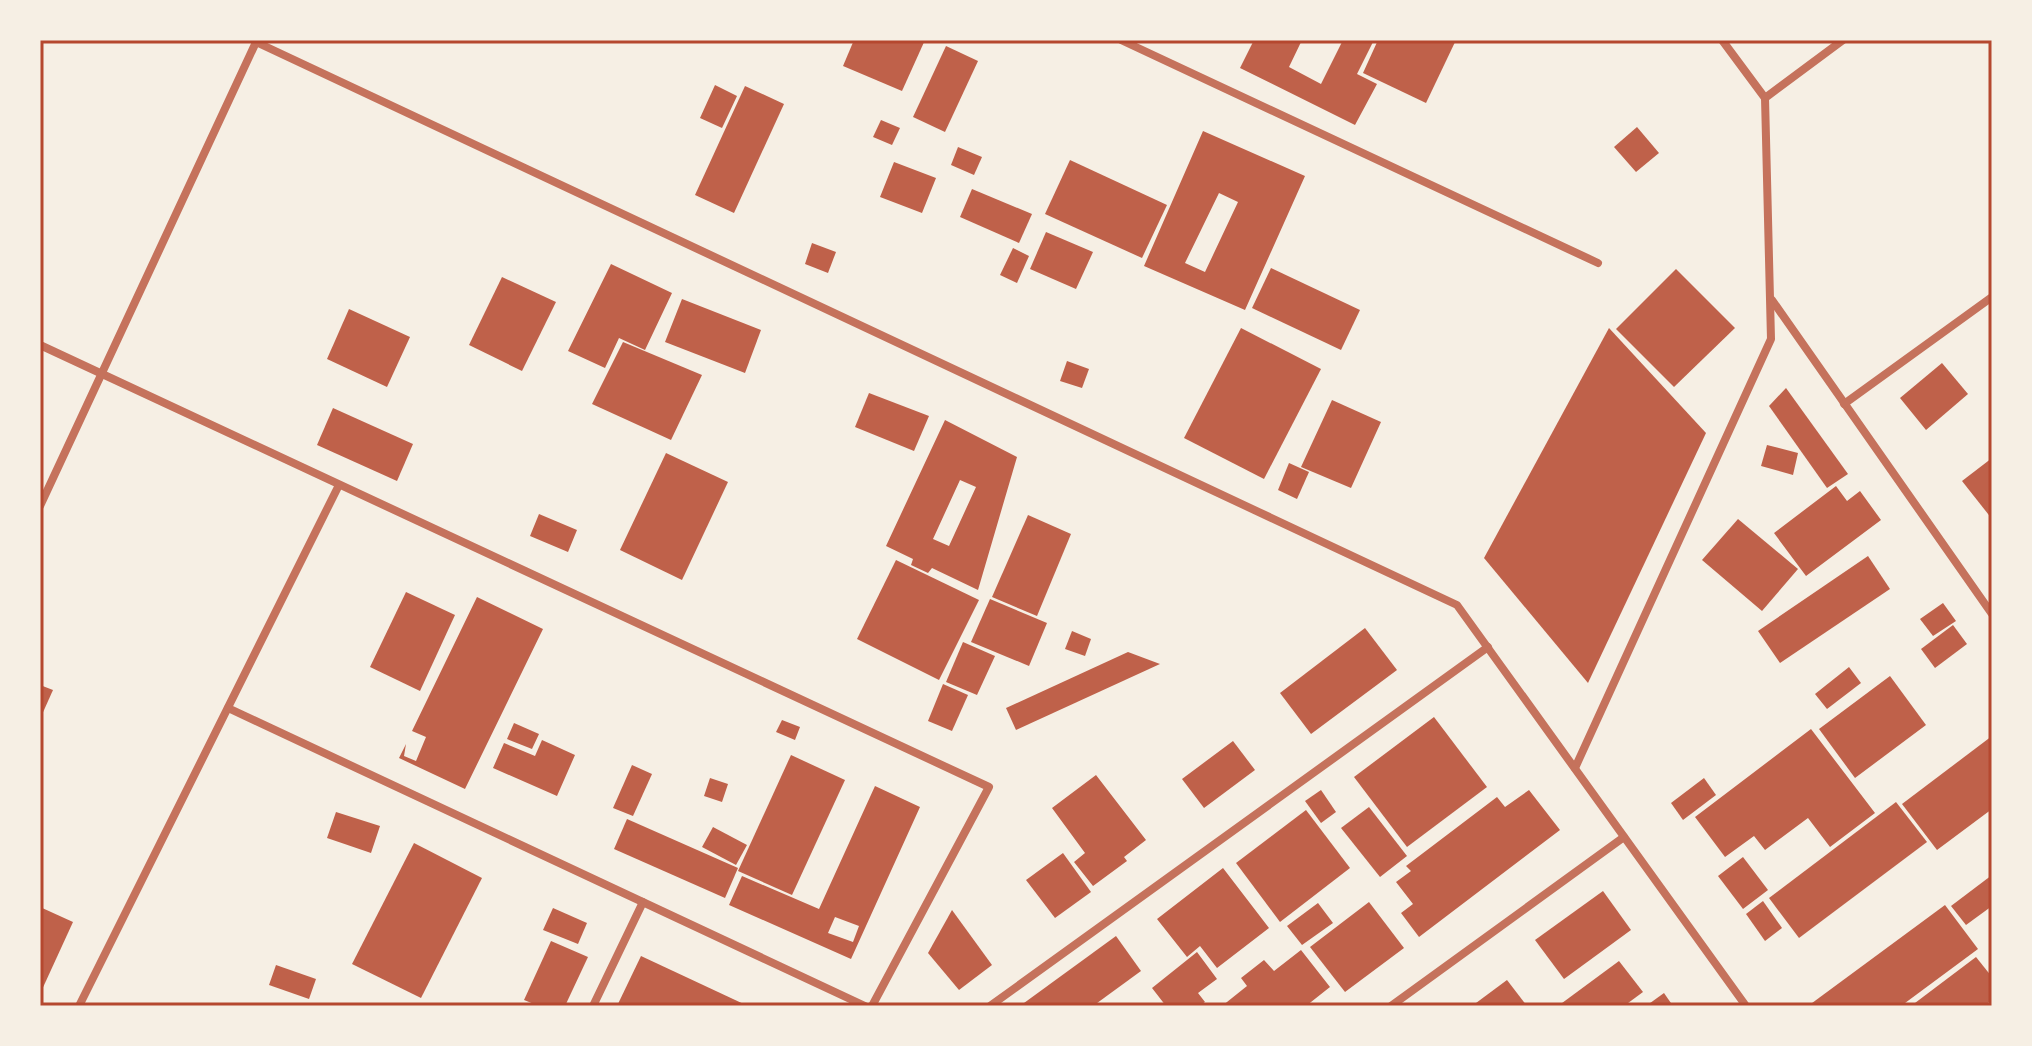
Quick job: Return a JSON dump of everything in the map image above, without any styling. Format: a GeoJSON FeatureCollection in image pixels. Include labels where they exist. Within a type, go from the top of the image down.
{"type":"FeatureCollection","features":[{"type":"Feature","properties":{"kind":"street"},"geometry":{"type":"LineString","coordinates":[[1121,40],[1598,263]]}},
{"type":"Feature","properties":{"kind":"street"},"geometry":{"type":"LineString","coordinates":[[1575,768],[1771,339],[1765,98],[1722,40]]}},
{"type":"Feature","properties":{"kind":"street"},"geometry":{"type":"LineString","coordinates":[[1765,98],[1843,40]]}},
{"type":"Feature","properties":{"kind":"street"},"geometry":{"type":"LineString","coordinates":[[40,506],[257,41],[1457,605],[1746,1006]]}},
{"type":"Feature","properties":{"kind":"street"},"geometry":{"type":"LineString","coordinates":[[1844,404],[1992,297]]}},
{"type":"Feature","properties":{"kind":"street"},"geometry":{"type":"LineString","coordinates":[[1771,299],[1992,614]]}},
{"type":"Feature","properties":{"kind":"street"},"geometry":{"type":"LineString","coordinates":[[40,345],[989,787],[872,1006]]}},
{"type":"Feature","properties":{"kind":"street"},"geometry":{"type":"LineString","coordinates":[[79,1006],[339,485]]}},
{"type":"Feature","properties":{"kind":"street"},"geometry":{"type":"LineString","coordinates":[[990,1006],[1488,647]]}},
{"type":"Feature","properties":{"kind":"street"},"geometry":{"type":"LineString","coordinates":[[228,708],[865,1006]]}},
{"type":"Feature","properties":{"kind":"street"},"geometry":{"type":"LineString","coordinates":[[1391,1006],[1624,837]]}},
{"type":"Feature","properties":{"kind":"street"},"geometry":{"type":"LineString","coordinates":[[593,1006],[643,902]]}},
{"type":"Feature","properties":{"kind":"building"},"geometry":{"type":"Polygon","coordinates":[[[854,40],[925,40],[902,91],[843,66],[854,40]]]}},
{"type":"Feature","properties":{"kind":"building"},"geometry":{"type":"Polygon","coordinates":[[[1254,40],[1302,40],[1289,67],[1321,84],[1343,40],[1374,40],[1357,74],[1377,84],[1355,125],[1240,68],[1254,40]]]}},
{"type":"Feature","properties":{"kind":"building"},"geometry":{"type":"Polygon","coordinates":[[[1378,40],[1456,40],[1426,103],[1363,73],[1378,40]]]}},
{"type":"Feature","properties":{"kind":"building"},"geometry":{"type":"Polygon","coordinates":[[[946,46],[978,61],[945,132],[913,117],[946,46]]]}},
{"type":"Feature","properties":{"kind":"building"},"geometry":{"type":"Polygon","coordinates":[[[715,85],[737,96],[722,128],[700,118],[715,85]]]}},
{"type":"Feature","properties":{"kind":"building"},"geometry":{"type":"Polygon","coordinates":[[[745,86],[784,104],[734,213],[695,195],[745,86]]]}},
{"type":"Feature","properties":{"kind":"building"},"geometry":{"type":"Polygon","coordinates":[[[881,120],[900,128],[892,145],[873,137],[881,120]]]}},
{"type":"Feature","properties":{"kind":"building"},"geometry":{"type":"Polygon","coordinates":[[[1637,127],[1659,153],[1636,172],[1614,147],[1637,127]]]}},
{"type":"Feature","properties":{"kind":"building"},"geometry":{"type":"Polygon","coordinates":[[[1203,131],[1305,176],[1245,310],[1144,266],[1203,131]],[[1219,193],[1185,263],[1205,272],[1238,202],[1219,193]]]}},
{"type":"Feature","properties":{"kind":"building"},"geometry":{"type":"Polygon","coordinates":[[[958,147],[982,157],[974,175],[951,165],[958,147]]]}},
{"type":"Feature","properties":{"kind":"building"},"geometry":{"type":"Polygon","coordinates":[[[1070,160],[1167,205],[1142,258],[1045,214],[1070,160]]]}},
{"type":"Feature","properties":{"kind":"building"},"geometry":{"type":"Polygon","coordinates":[[[894,162],[936,178],[922,213],[880,197],[894,162]]]}},
{"type":"Feature","properties":{"kind":"building"},"geometry":{"type":"Polygon","coordinates":[[[972,189],[1032,214],[1019,243],[960,217],[972,189]]]}},
{"type":"Feature","properties":{"kind":"building"},"geometry":{"type":"Polygon","coordinates":[[[1046,232],[1093,252],[1076,289],[1030,269],[1046,232]]]}},
{"type":"Feature","properties":{"kind":"building"},"geometry":{"type":"Polygon","coordinates":[[[812,243],[836,252],[828,273],[805,264],[812,243]]]}},
{"type":"Feature","properties":{"kind":"building"},"geometry":{"type":"Polygon","coordinates":[[[1013,248],[1029,256],[1017,283],[1000,275],[1013,248]]]}},
{"type":"Feature","properties":{"kind":"building"},"geometry":{"type":"Polygon","coordinates":[[[611,264],[672,293],[645,350],[619,338],[605,368],[568,351],[611,264]]]}},
{"type":"Feature","properties":{"kind":"building"},"geometry":{"type":"Polygon","coordinates":[[[1271,268],[1360,310],[1341,350],[1252,308],[1271,268]]]}},
{"type":"Feature","properties":{"kind":"building"},"geometry":{"type":"Polygon","coordinates":[[[1676,269],[1735,328],[1674,387],[1616,329],[1676,269]]]}},
{"type":"Feature","properties":{"kind":"building"},"geometry":{"type":"Polygon","coordinates":[[[502,277],[556,302],[522,371],[469,345],[502,277]]]}},
{"type":"Feature","properties":{"kind":"building"},"geometry":{"type":"Polygon","coordinates":[[[682,299],[761,330],[745,373],[665,342],[682,299]]]}},
{"type":"Feature","properties":{"kind":"building"},"geometry":{"type":"Polygon","coordinates":[[[349,309],[410,337],[387,387],[327,359],[349,309]]]}},
{"type":"Feature","properties":{"kind":"building"},"geometry":{"type":"Polygon","coordinates":[[[1241,328],[1321,369],[1264,479],[1184,438],[1241,328]]]}},
{"type":"Feature","properties":{"kind":"building"},"geometry":{"type":"Polygon","coordinates":[[[1609,328],[1706,433],[1588,683],[1484,558],[1609,328]]]}},
{"type":"Feature","properties":{"kind":"building"},"geometry":{"type":"Polygon","coordinates":[[[623,342],[702,375],[671,440],[592,404],[623,342]]]}},
{"type":"Feature","properties":{"kind":"building"},"geometry":{"type":"Polygon","coordinates":[[[1067,361],[1089,369],[1082,388],[1060,381],[1067,361]]]}},
{"type":"Feature","properties":{"kind":"building"},"geometry":{"type":"Polygon","coordinates":[[[1942,363],[1968,394],[1926,430],[1900,398],[1942,363]]]}},
{"type":"Feature","properties":{"kind":"building"},"geometry":{"type":"Polygon","coordinates":[[[1786,388],[1848,474],[1827,488],[1769,406],[1786,388]]]}},
{"type":"Feature","properties":{"kind":"building"},"geometry":{"type":"Polygon","coordinates":[[[869,393],[929,416],[914,451],[855,427],[869,393]]]}},
{"type":"Feature","properties":{"kind":"building"},"geometry":{"type":"Polygon","coordinates":[[[1332,400],[1381,422],[1351,488],[1301,467],[1332,400]]]}},
{"type":"Feature","properties":{"kind":"building"},"geometry":{"type":"Polygon","coordinates":[[[333,408],[413,444],[397,481],[317,445],[333,408]]]}},
{"type":"Feature","properties":{"kind":"building"},"geometry":{"type":"Polygon","coordinates":[[[945,420],[1017,457],[978,590],[932,568],[928,573],[911,565],[913,559],[886,546],[945,420]],[[960,480],[933,539],[949,546],[976,487],[960,480]]]}},
{"type":"Feature","properties":{"kind":"building"},"geometry":{"type":"Polygon","coordinates":[[[1767,445],[1798,453],[1793,475],[1761,466],[1767,445]]]}},
{"type":"Feature","properties":{"kind":"building"},"geometry":{"type":"Polygon","coordinates":[[[666,453],[728,482],[682,580],[620,550],[666,453]]]}},
{"type":"Feature","properties":{"kind":"building"},"geometry":{"type":"Polygon","coordinates":[[[1992,458],[1992,519],[1962,481],[1992,458]]]}},
{"type":"Feature","properties":{"kind":"building"},"geometry":{"type":"Polygon","coordinates":[[[1289,463],[1309,472],[1297,499],[1278,490],[1289,463]]]}},
{"type":"Feature","properties":{"kind":"building"},"geometry":{"type":"Polygon","coordinates":[[[1836,486],[1847,501],[1860,491],[1881,520],[1806,576],[1774,533],[1836,486]]]}},
{"type":"Feature","properties":{"kind":"building"},"geometry":{"type":"Polygon","coordinates":[[[539,514],[577,530],[568,552],[530,536],[539,514]]]}},
{"type":"Feature","properties":{"kind":"building"},"geometry":{"type":"Polygon","coordinates":[[[1028,515],[1071,534],[1037,616],[992,597],[1028,515]]]}},
{"type":"Feature","properties":{"kind":"building"},"geometry":{"type":"Polygon","coordinates":[[[1738,519],[1798,569],[1762,611],[1702,560],[1738,519]]]}},
{"type":"Feature","properties":{"kind":"building"},"geometry":{"type":"Polygon","coordinates":[[[1868,556],[1890,589],[1780,663],[1758,631],[1868,556]]]}},
{"type":"Feature","properties":{"kind":"building"},"geometry":{"type":"Polygon","coordinates":[[[896,560],[979,600],[939,680],[857,639],[896,560]]]}},
{"type":"Feature","properties":{"kind":"building"},"geometry":{"type":"Polygon","coordinates":[[[406,592],[455,615],[420,691],[370,667],[406,592]]]}},
{"type":"Feature","properties":{"kind":"building"},"geometry":{"type":"Polygon","coordinates":[[[477,597],[543,629],[465,789],[399,758],[406,744],[404,756],[416,761],[426,737],[412,731],[477,597]]]}},
{"type":"Feature","properties":{"kind":"building"},"geometry":{"type":"Polygon","coordinates":[[[990,599],[1047,623],[1029,666],[971,642],[990,599]]]}},
{"type":"Feature","properties":{"kind":"building"},"geometry":{"type":"Polygon","coordinates":[[[1943,603],[1956,621],[1933,636],[1920,619],[1943,603]]]}},
{"type":"Feature","properties":{"kind":"building"},"geometry":{"type":"Polygon","coordinates":[[[1953,625],[1967,644],[1935,668],[1921,649],[1953,625]]]}},
{"type":"Feature","properties":{"kind":"building"},"geometry":{"type":"Polygon","coordinates":[[[1365,628],[1397,670],[1311,734],[1280,693],[1365,628]]]}},
{"type":"Feature","properties":{"kind":"building"},"geometry":{"type":"Polygon","coordinates":[[[1072,631],[1091,639],[1085,656],[1065,649],[1072,631]]]}},
{"type":"Feature","properties":{"kind":"building"},"geometry":{"type":"Polygon","coordinates":[[[963,642],[995,656],[977,695],[946,682],[963,642]]]}},
{"type":"Feature","properties":{"kind":"building"},"geometry":{"type":"Polygon","coordinates":[[[1128,652],[1160,664],[1016,730],[1006,708],[1128,652]]]}},
{"type":"Feature","properties":{"kind":"building"},"geometry":{"type":"Polygon","coordinates":[[[1849,667],[1861,683],[1827,709],[1815,694],[1849,667]]]}},
{"type":"Feature","properties":{"kind":"building"},"geometry":{"type":"Polygon","coordinates":[[[1890,676],[1926,725],[1855,778],[1819,729],[1890,676]]]}},
{"type":"Feature","properties":{"kind":"building"},"geometry":{"type":"Polygon","coordinates":[[[943,684],[968,695],[952,731],[928,721],[943,684]]]}},
{"type":"Feature","properties":{"kind":"building"},"geometry":{"type":"Polygon","coordinates":[[[40,685],[53,690],[40,719],[40,685]]]}},
{"type":"Feature","properties":{"kind":"building"},"geometry":{"type":"Polygon","coordinates":[[[1434,717],[1487,787],[1407,847],[1354,777],[1434,717]]]}},
{"type":"Feature","properties":{"kind":"building"},"geometry":{"type":"Polygon","coordinates":[[[782,720],[800,727],[795,740],[776,732],[782,720]]]}},
{"type":"Feature","properties":{"kind":"building"},"geometry":{"type":"Polygon","coordinates":[[[514,723],[539,734],[532,749],[507,739],[514,723]]]}},
{"type":"Feature","properties":{"kind":"building"},"geometry":{"type":"Polygon","coordinates":[[[1811,729],[1875,813],[1830,847],[1808,818],[1765,850],[1754,836],[1725,857],[1695,817],[1811,729]]]}},
{"type":"Feature","properties":{"kind":"building"},"geometry":{"type":"Polygon","coordinates":[[[1992,736],[1992,809],[1937,850],[1902,804],[1992,736]]]}},
{"type":"Feature","properties":{"kind":"building"},"geometry":{"type":"Polygon","coordinates":[[[542,740],[575,755],[557,796],[493,768],[504,743],[535,756],[542,740]]]}},
{"type":"Feature","properties":{"kind":"building"},"geometry":{"type":"Polygon","coordinates":[[[1233,741],[1255,770],[1204,808],[1182,779],[1233,741]]]}},
{"type":"Feature","properties":{"kind":"building"},"geometry":{"type":"Polygon","coordinates":[[[791,755],[845,780],[792,895],[738,871],[791,755]]]}},
{"type":"Feature","properties":{"kind":"building"},"geometry":{"type":"Polygon","coordinates":[[[632,765],[652,774],[633,816],[613,808],[632,765]]]}},
{"type":"Feature","properties":{"kind":"building"},"geometry":{"type":"Polygon","coordinates":[[[1096,775],[1146,840],[1124,857],[1127,861],[1093,886],[1074,862],[1085,853],[1052,808],[1096,775]]]}},
{"type":"Feature","properties":{"kind":"building"},"geometry":{"type":"Polygon","coordinates":[[[710,778],[728,784],[722,802],[704,796],[710,778]]]}},
{"type":"Feature","properties":{"kind":"building"},"geometry":{"type":"Polygon","coordinates":[[[1704,778],[1716,795],[1683,820],[1671,803],[1704,778]]]}},
{"type":"Feature","properties":{"kind":"building"},"geometry":{"type":"Polygon","coordinates":[[[875,786],[920,807],[851,959],[729,905],[742,876],[819,909],[875,786]],[[835,917],[828,933],[853,942],[859,926],[835,917]]]}},
{"type":"Feature","properties":{"kind":"building"},"geometry":{"type":"Polygon","coordinates":[[[1321,790],[1336,812],[1321,823],[1305,801],[1321,790]]]}},
{"type":"Feature","properties":{"kind":"building"},"geometry":{"type":"Polygon","coordinates":[[[1529,790],[1560,830],[1419,937],[1401,913],[1413,904],[1396,882],[1411,871],[1406,866],[1497,797],[1505,807],[1529,790]]]}},
{"type":"Feature","properties":{"kind":"building"},"geometry":{"type":"Polygon","coordinates":[[[1896,802],[1927,842],[1799,938],[1769,898],[1896,802]]]}},
{"type":"Feature","properties":{"kind":"building"},"geometry":{"type":"Polygon","coordinates":[[[1369,807],[1407,856],[1380,877],[1341,828],[1369,807]]]}},
{"type":"Feature","properties":{"kind":"building"},"geometry":{"type":"Polygon","coordinates":[[[1306,810],[1350,868],[1280,922],[1236,863],[1306,810]]]}},
{"type":"Feature","properties":{"kind":"building"},"geometry":{"type":"Polygon","coordinates":[[[336,812],[380,826],[371,853],[327,838],[336,812]]]}},
{"type":"Feature","properties":{"kind":"building"},"geometry":{"type":"Polygon","coordinates":[[[627,819],[738,868],[725,898],[614,849],[627,819]]]}},
{"type":"Feature","properties":{"kind":"building"},"geometry":{"type":"Polygon","coordinates":[[[713,827],[747,845],[736,865],[702,847],[713,827]]]}},
{"type":"Feature","properties":{"kind":"building"},"geometry":{"type":"Polygon","coordinates":[[[414,843],[482,878],[421,998],[352,964],[414,843]]]}},
{"type":"Feature","properties":{"kind":"building"},"geometry":{"type":"Polygon","coordinates":[[[1063,853],[1091,892],[1055,918],[1026,880],[1063,853]]]}},
{"type":"Feature","properties":{"kind":"building"},"geometry":{"type":"Polygon","coordinates":[[[1743,857],[1768,890],[1743,909],[1718,876],[1743,857]]]}},
{"type":"Feature","properties":{"kind":"building"},"geometry":{"type":"Polygon","coordinates":[[[1223,868],[1269,928],[1217,968],[1200,946],[1187,957],[1157,919],[1223,868]]]}},
{"type":"Feature","properties":{"kind":"building"},"geometry":{"type":"Polygon","coordinates":[[[1992,875],[1992,906],[1966,925],[1951,906],[1992,875]]]}},
{"type":"Feature","properties":{"kind":"building"},"geometry":{"type":"Polygon","coordinates":[[[1603,891],[1631,930],[1564,979],[1535,940],[1603,891]]]}},
{"type":"Feature","properties":{"kind":"building"},"geometry":{"type":"Polygon","coordinates":[[[1763,901],[1782,928],[1765,941],[1746,914],[1763,901]]]}},
{"type":"Feature","properties":{"kind":"building"},"geometry":{"type":"Polygon","coordinates":[[[1369,902],[1404,948],[1345,992],[1310,947],[1369,902]]]}},
{"type":"Feature","properties":{"kind":"building"},"geometry":{"type":"Polygon","coordinates":[[[1318,903],[1333,923],[1302,945],[1287,926],[1318,903]]]}},
{"type":"Feature","properties":{"kind":"building"},"geometry":{"type":"Polygon","coordinates":[[[1945,905],[1978,949],[1901,1006],[1808,1006],[1945,905]]]}},
{"type":"Feature","properties":{"kind":"building"},"geometry":{"type":"Polygon","coordinates":[[[40,907],[73,922],[40,994],[40,907]]]}},
{"type":"Feature","properties":{"kind":"building"},"geometry":{"type":"Polygon","coordinates":[[[553,908],[587,923],[578,944],[543,930],[553,908]]]}},
{"type":"Feature","properties":{"kind":"building"},"geometry":{"type":"Polygon","coordinates":[[[952,910],[992,965],[959,990],[928,953],[952,910]]]}},
{"type":"Feature","properties":{"kind":"building"},"geometry":{"type":"Polygon","coordinates":[[[1116,936],[1141,971],[1093,1006],[1026,1006],[1024,1003],[1116,936]]]}},
{"type":"Feature","properties":{"kind":"building"},"geometry":{"type":"Polygon","coordinates":[[[551,941],[588,957],[565,1006],[539,1006],[524,1000],[551,941]]]}},
{"type":"Feature","properties":{"kind":"building"},"geometry":{"type":"Polygon","coordinates":[[[1301,950],[1330,987],[1306,1006],[1222,1006],[1247,986],[1241,978],[1264,960],[1274,971],[1301,950]]]}},
{"type":"Feature","properties":{"kind":"building"},"geometry":{"type":"Polygon","coordinates":[[[1197,952],[1217,979],[1198,993],[1205,1002],[1199,1006],[1166,1006],[1152,988],[1197,952]]]}},
{"type":"Feature","properties":{"kind":"building"},"geometry":{"type":"Polygon","coordinates":[[[641,956],[748,1006],[617,1006],[641,956]]]}},
{"type":"Feature","properties":{"kind":"building"},"geometry":{"type":"Polygon","coordinates":[[[1976,957],[1992,977],[1992,1000],[1984,1006],[1911,1006],[1976,957]]]}},
{"type":"Feature","properties":{"kind":"building"},"geometry":{"type":"Polygon","coordinates":[[[1619,961],[1643,992],[1624,1006],[1558,1006],[1619,961]]]}},
{"type":"Feature","properties":{"kind":"building"},"geometry":{"type":"Polygon","coordinates":[[[276,965],[316,979],[309,999],[269,985],[276,965]]]}},
{"type":"Feature","properties":{"kind":"building"},"geometry":{"type":"Polygon","coordinates":[[[1507,980],[1527,1006],[1478,1006],[1476,1003],[1507,980]]]}},
{"type":"Feature","properties":{"kind":"building"},"geometry":{"type":"Polygon","coordinates":[[[1664,993],[1673,1006],[1646,1006],[1664,993]]]}}]}
